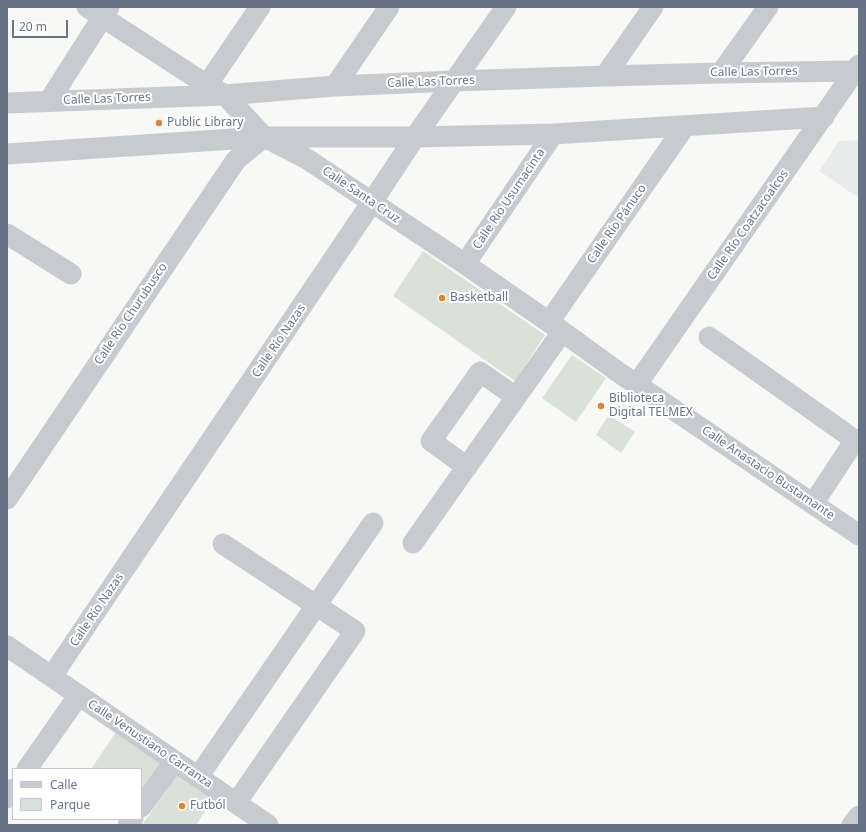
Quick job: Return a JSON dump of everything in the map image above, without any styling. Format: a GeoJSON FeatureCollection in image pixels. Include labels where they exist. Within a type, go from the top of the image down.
{"type":"FeatureCollection","features":[{"type":"Feature","properties":{"kind":"street"},"geometry":{"type":"LineString","coordinates":[[207,85],[260,7]]}},
{"type":"Feature","properties":{"kind":"street"},"geometry":{"type":"LineString","coordinates":[[335,86],[389,7]]}},
{"type":"Feature","properties":{"kind":"street","name":"Calle Río Nazas"},"geometry":{"type":"LineString","coordinates":[[52,676],[415,137],[506,7]]}},
{"type":"Feature","properties":{"kind":"street"},"geometry":{"type":"LineString","coordinates":[[605,76],[653,7]]}},
{"type":"Feature","properties":{"kind":"street"},"geometry":{"type":"LineString","coordinates":[[721,73],[768,7]]}},
{"type":"Feature","properties":{"kind":"street"},"geometry":{"type":"LineString","coordinates":[[49,101],[100,10]]}},
{"type":"Feature","properties":{"kind":"street","name":"Calle Santa Cruz"},"geometry":{"type":"LineString","coordinates":[[100,10],[207,85],[225,95],[264,137],[307,159],[372,202],[465,264],[636,384]]}},
{"type":"Feature","properties":{"kind":"street","name":"Calle Las Torres"},"geometry":{"type":"LineString","coordinates":[[7,103],[225,95],[335,86],[454,81],[857,68]]}},
{"type":"Feature","properties":{"kind":"street","name":"Calle Río Coatzacoalcos"},"geometry":{"type":"LineString","coordinates":[[636,384],[857,68]]}},
{"type":"Feature","properties":{"kind":"street"},"geometry":{"type":"LineString","coordinates":[[7,154],[264,137],[415,137],[553,134],[824,117]]}},
{"type":"Feature","properties":{"kind":"street","name":"Calle Río Pánuco"},"geometry":{"type":"LineString","coordinates":[[413,543],[516,397],[555,327],[685,126]]}},
{"type":"Feature","properties":{"kind":"street","name":"Calle Río Usumacinta"},"geometry":{"type":"LineString","coordinates":[[465,264],[553,134]]}},
{"type":"Feature","properties":{"kind":"street","name":"Calle Río Churubusco"},"geometry":{"type":"LineString","coordinates":[[7,499],[236,160],[264,137]]}},
{"type":"Feature","properties":{"kind":"street"},"geometry":{"type":"LineString","coordinates":[[7,234],[71,274]]}},
{"type":"Feature","properties":{"kind":"street"},"geometry":{"type":"LineString","coordinates":[[709,337],[857,442],[813,504]]}},
{"type":"Feature","properties":{"kind":"street"},"geometry":{"type":"LineString","coordinates":[[466,467],[431,441],[480,372],[516,397]]}},
{"type":"Feature","properties":{"kind":"street","name":"Calle Anastacio Bustamante"},"geometry":{"type":"LineString","coordinates":[[636,384],[859,535]]}},
{"type":"Feature","properties":{"kind":"street"},"geometry":{"type":"LineString","coordinates":[[198,777],[373,523]]}},
{"type":"Feature","properties":{"kind":"street"},"geometry":{"type":"LineString","coordinates":[[223,544],[355,631],[236,803]]}},
{"type":"Feature","properties":{"kind":"street","name":"Calle Venustiano Carranza"},"geometry":{"type":"LineString","coordinates":[[8,650],[52,676],[268,825]]}},
{"type":"Feature","properties":{"kind":"street"},"geometry":{"type":"LineString","coordinates":[[28,768],[79,695]]}},
{"type":"Feature","properties":{"kind":"street"},"geometry":{"type":"LineString","coordinates":[[142,806],[174,761]]}},
{"type":"Feature","properties":{"kind":"street"},"geometry":{"type":"LineString","coordinates":[[852,825],[859,816]]}},
{"type":"Feature","properties":{"kind":"shaded area"},"geometry":{"type":"Polygon","coordinates":[[[859,140],[859,198],[819,171],[839,141],[859,140]]]}},
{"type":"Feature","properties":{"kind":"green space"},"geometry":{"type":"Polygon","coordinates":[[[423,251],[545,335],[515,381],[393,296],[423,251]]]}},
{"type":"Feature","properties":{"kind":"green space"},"geometry":{"type":"Polygon","coordinates":[[[572,355],[606,378],[576,422],[542,398],[572,355]]]}},
{"type":"Feature","properties":{"kind":"green space"},"geometry":{"type":"Polygon","coordinates":[[[609,415],[635,432],[621,453],[596,435],[609,415]]]}},
{"type":"Feature","properties":{"kind":"green space"},"geometry":{"type":"Polygon","coordinates":[[[118,729],[168,764],[142,800],[142,768],[92,768],[118,729]]]}},
{"type":"Feature","properties":{"kind":"green space","name":"Futból"},"geometry":{"type":"Polygon","coordinates":[[[178,774],[213,799],[196,825],[142,825],[178,774]]]}},
{"type":"Feature","properties":{"kind":"place","name":"Public Library"},"geometry":{"type":"Point","coordinates":[159,123]}},
{"type":"Feature","properties":{"kind":"place","name":"Basketball"},"geometry":{"type":"Point","coordinates":[442,298]}},
{"type":"Feature","properties":{"kind":"place","name":"Biblioteca Digital TELMEX"},"geometry":{"type":"Point","coordinates":[601,406]}},
{"type":"Feature","properties":{"kind":"place","name":"Futból"},"geometry":{"type":"Point","coordinates":[182,806]}}]}
